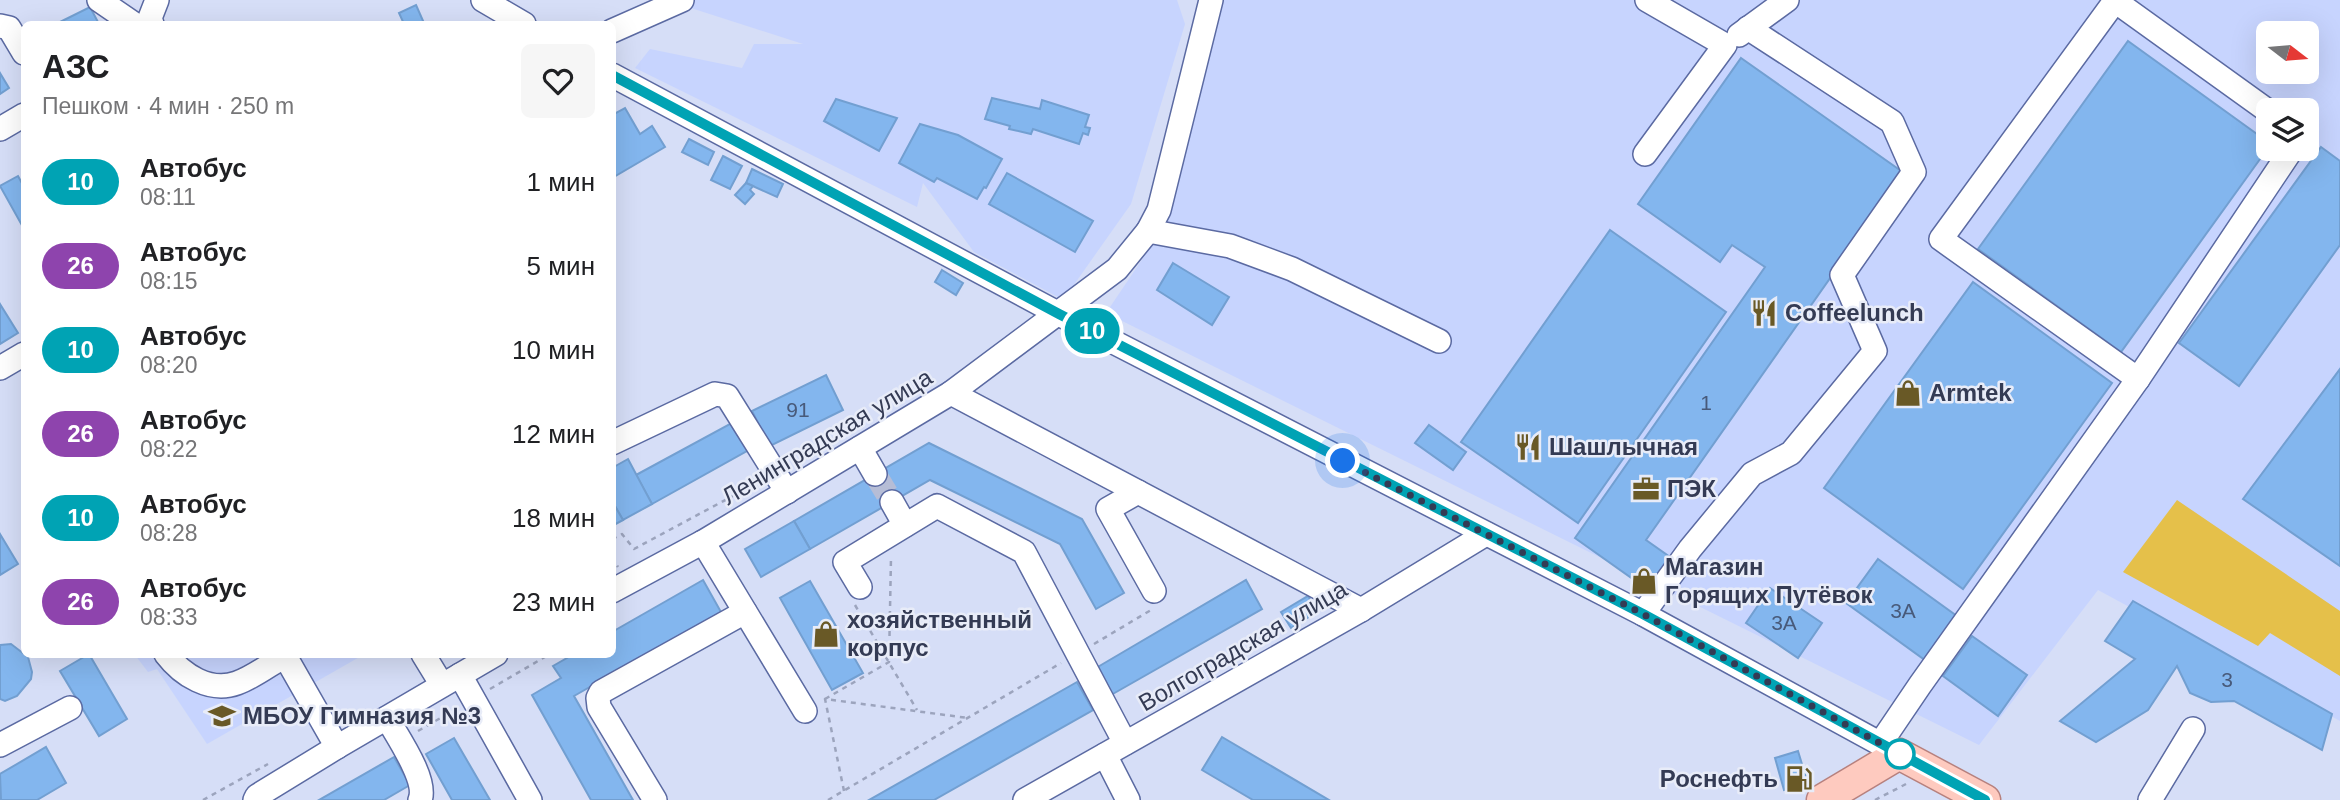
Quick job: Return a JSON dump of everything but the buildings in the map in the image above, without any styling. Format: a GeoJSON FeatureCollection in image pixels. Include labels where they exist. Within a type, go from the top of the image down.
{"type":"FeatureCollection","features":[{"type":"Feature","properties":{"kind":"main road"},"geometry":{"type":"LineString","coordinates":[[1822,800],[1890,749],[1985,800]]}},
{"type":"Feature","properties":{"kind":"street"},"geometry":{"type":"LineString","coordinates":[[99,0],[130,21]]}},
{"type":"Feature","properties":{"kind":"street"},"geometry":{"type":"LineString","coordinates":[[151,21],[157,0]]}},
{"type":"Feature","properties":{"kind":"street"},"geometry":{"type":"LineString","coordinates":[[483,0],[519,21]]}},
{"type":"Feature","properties":{"kind":"street"},"geometry":{"type":"LineString","coordinates":[[616,29],[681,0]]}},
{"type":"Feature","properties":{"kind":"street","name":"Ленинградская улица"},"geometry":{"type":"LineString","coordinates":[[616,589],[702,542],[782,483],[860,448],[951,393],[1117,269],[1148,231],[1159,210],[1211,0]]}},
{"type":"Feature","properties":{"kind":"street"},"geometry":{"type":"LineString","coordinates":[[1647,0],[1725,45]]}},
{"type":"Feature","properties":{"kind":"street"},"geometry":{"type":"LineString","coordinates":[[1645,154],[1725,45],[1787,0]]}},
{"type":"Feature","properties":{"kind":"street"},"geometry":{"type":"LineString","coordinates":[[2138,379],[1941,239],[2115,1],[2256,102]]}},
{"type":"Feature","properties":{"kind":"street"},"geometry":{"type":"LineString","coordinates":[[0,26],[9,28],[21,48]]}},
{"type":"Feature","properties":{"kind":"street"},"geometry":{"type":"LineString","coordinates":[[1643,614],[1690,549],[1752,474],[1791,453],[1875,351],[1842,275],[1914,172],[1892,122],[1748,28]]}},
{"type":"Feature","properties":{"kind":"street"},"geometry":{"type":"LineString","coordinates":[[616,77],[1059,314],[1643,614],[1890,749],[1920,685],[2138,379],[2284,161]]}},
{"type":"Feature","properties":{"kind":"street"},"geometry":{"type":"LineString","coordinates":[[0,129],[21,117]]}},
{"type":"Feature","properties":{"kind":"street"},"geometry":{"type":"LineString","coordinates":[[1148,231],[1230,246],[1292,269],[1439,341]]}},
{"type":"Feature","properties":{"kind":"street"},"geometry":{"type":"LineString","coordinates":[[0,368],[21,356]]}},
{"type":"Feature","properties":{"kind":"street"},"geometry":{"type":"LineString","coordinates":[[951,393],[1361,610]]}},
{"type":"Feature","properties":{"kind":"street"},"geometry":{"type":"LineString","coordinates":[[616,441],[715,394],[727,396],[782,483]]}},
{"type":"Feature","properties":{"kind":"street"},"geometry":{"type":"LineString","coordinates":[[860,448],[876,474]]}},
{"type":"Feature","properties":{"kind":"street"},"geometry":{"type":"LineString","coordinates":[[1138,492],[1108,509],[1154,591]]}},
{"type":"Feature","properties":{"kind":"street"},"geometry":{"type":"LineString","coordinates":[[892,502],[899,529]]}},
{"type":"Feature","properties":{"kind":"street"},"geometry":{"type":"LineString","coordinates":[[860,587],[845,562],[937,506],[1024,552],[1077,653],[1115,749],[1128,800]]}},
{"type":"Feature","properties":{"kind":"street","name":"Волгоградская улица"},"geometry":{"type":"LineString","coordinates":[[1025,800],[1361,610],[1486,534]]}},
{"type":"Feature","properties":{"kind":"street"},"geometry":{"type":"LineString","coordinates":[[702,542],[745,612],[815,702]]}},
{"type":"Feature","properties":{"kind":"street"},"geometry":{"type":"LineString","coordinates":[[729,586],[741,579],[815,702]]}},
{"type":"Feature","properties":{"kind":"street"},"geometry":{"type":"LineString","coordinates":[[655,800],[599,707],[597,698],[601,692],[745,612]]}},
{"type":"Feature","properties":{"kind":"street"},"geometry":{"type":"LineString","coordinates":[[169,658],[177,669],[197,680],[220,686],[237,683],[281,658]]}},
{"type":"Feature","properties":{"kind":"street"},"geometry":{"type":"LineString","coordinates":[[286,658],[337,747]]}},
{"type":"Feature","properties":{"kind":"street"},"geometry":{"type":"LineString","coordinates":[[427,658],[451,680],[530,800]]}},
{"type":"Feature","properties":{"kind":"street"},"geometry":{"type":"LineString","coordinates":[[255,800],[257,796],[337,747],[489,658]]}},
{"type":"Feature","properties":{"kind":"street"},"geometry":{"type":"LineString","coordinates":[[0,745],[70,708]]}},
{"type":"Feature","properties":{"kind":"street"},"geometry":{"type":"LineString","coordinates":[[387,718],[418,777],[422,789],[420,800]]}},
{"type":"Feature","properties":{"kind":"street"},"geometry":{"type":"LineString","coordinates":[[2150,800],[2193,729]]}},
{"type":"Feature","properties":{"kind":"path"},"geometry":{"type":"LineString","coordinates":[[616,537],[621,534],[634,548],[782,483]]}},
{"type":"Feature","properties":{"kind":"path"},"geometry":{"type":"LineString","coordinates":[[889,662],[899,529]]}},
{"type":"Feature","properties":{"kind":"path"},"geometry":{"type":"LineString","coordinates":[[860,587],[848,594],[917,710]]}},
{"type":"Feature","properties":{"kind":"path"},"geometry":{"type":"LineString","coordinates":[[828,800],[1162,604],[1154,591]]}},
{"type":"Feature","properties":{"kind":"path"},"geometry":{"type":"LineString","coordinates":[[815,702],[889,662]]}},
{"type":"Feature","properties":{"kind":"path"},"geometry":{"type":"LineString","coordinates":[[815,702],[917,710],[968,718]]}},
{"type":"Feature","properties":{"kind":"path"},"geometry":{"type":"LineString","coordinates":[[815,702],[844,791]]}},
{"type":"Feature","properties":{"kind":"path"},"geometry":{"type":"LineString","coordinates":[[203,800],[271,762]]}},
{"type":"Feature","properties":{"kind":"path"},"geometry":{"type":"LineString","coordinates":[[1875,800],[1908,782]]}},
{"type":"Feature","properties":{"kind":"shaded area"},"geometry":{"type":"Polygon","coordinates":[[[666,0],[1177,0],[1185,24],[1131,204],[1066,296],[1058,297],[974,252],[923,183],[917,207],[635,68],[650,49],[742,68],[754,44],[803,44],[666,0]]]}},
{"type":"Feature","properties":{"kind":"shaded area"},"geometry":{"type":"Polygon","coordinates":[[[1220,0],[2340,0],[2340,721],[2098,590],[1979,745],[1106,313],[1164,227],[1220,0]]]}},
{"type":"Feature","properties":{"kind":"shaded area"},"geometry":{"type":"Polygon","coordinates":[[[2177,500],[2340,611],[2340,676],[2270,633],[2258,646],[2123,572],[2177,500]]]}},
{"type":"Feature","properties":{"kind":"shaded area","name":"МБОУ Гимназия №3"},"geometry":{"type":"Polygon","coordinates":[[[137,658],[358,658],[207,744],[157,669],[148,672],[137,658]]]}},
{"type":"Feature","properties":{"kind":"tunnel"},"geometry":{"type":"LineString","coordinates":[[875,474],[892,502]]}},
{"type":"Feature","properties":{"kind":"bus line","name":"10"},"geometry":{"type":"LineString","coordinates":[[616,77],[1059,314],[1643,614],[1985,800]]}},
{"type":"Feature","properties":{"kind":"place","name":"Coffeelunch"},"geometry":{"type":"Point","coordinates":[1764,313]}},
{"type":"Feature","properties":{"kind":"place","name":"Armtek"},"geometry":{"type":"Point","coordinates":[1908,393]}},
{"type":"Feature","properties":{"kind":"place","name":"Шашлычная"},"geometry":{"type":"Point","coordinates":[1528,447]}},
{"type":"Feature","properties":{"kind":"place","name":"ПЭК"},"geometry":{"type":"Point","coordinates":[1646,489]}},
{"type":"Feature","properties":{"kind":"place","name":"Магазин Горящих Путёвок"},"geometry":{"type":"Point","coordinates":[1644,581]}},
{"type":"Feature","properties":{"kind":"place","name":"хозяйственный корпус"},"geometry":{"type":"Point","coordinates":[826,634]}},
{"type":"Feature","properties":{"kind":"place","name":"МБОУ Гимназия №3"},"geometry":{"type":"Point","coordinates":[222,716]}},
{"type":"Feature","properties":{"kind":"place","name":"Роснефть"},"geometry":{"type":"Point","coordinates":[1799,779]}},
{"type":"Feature","properties":{"kind":"route"},"geometry":{"type":"LineString","coordinates":[[1343,461],[1643,614],[1900,754]]}}]}
